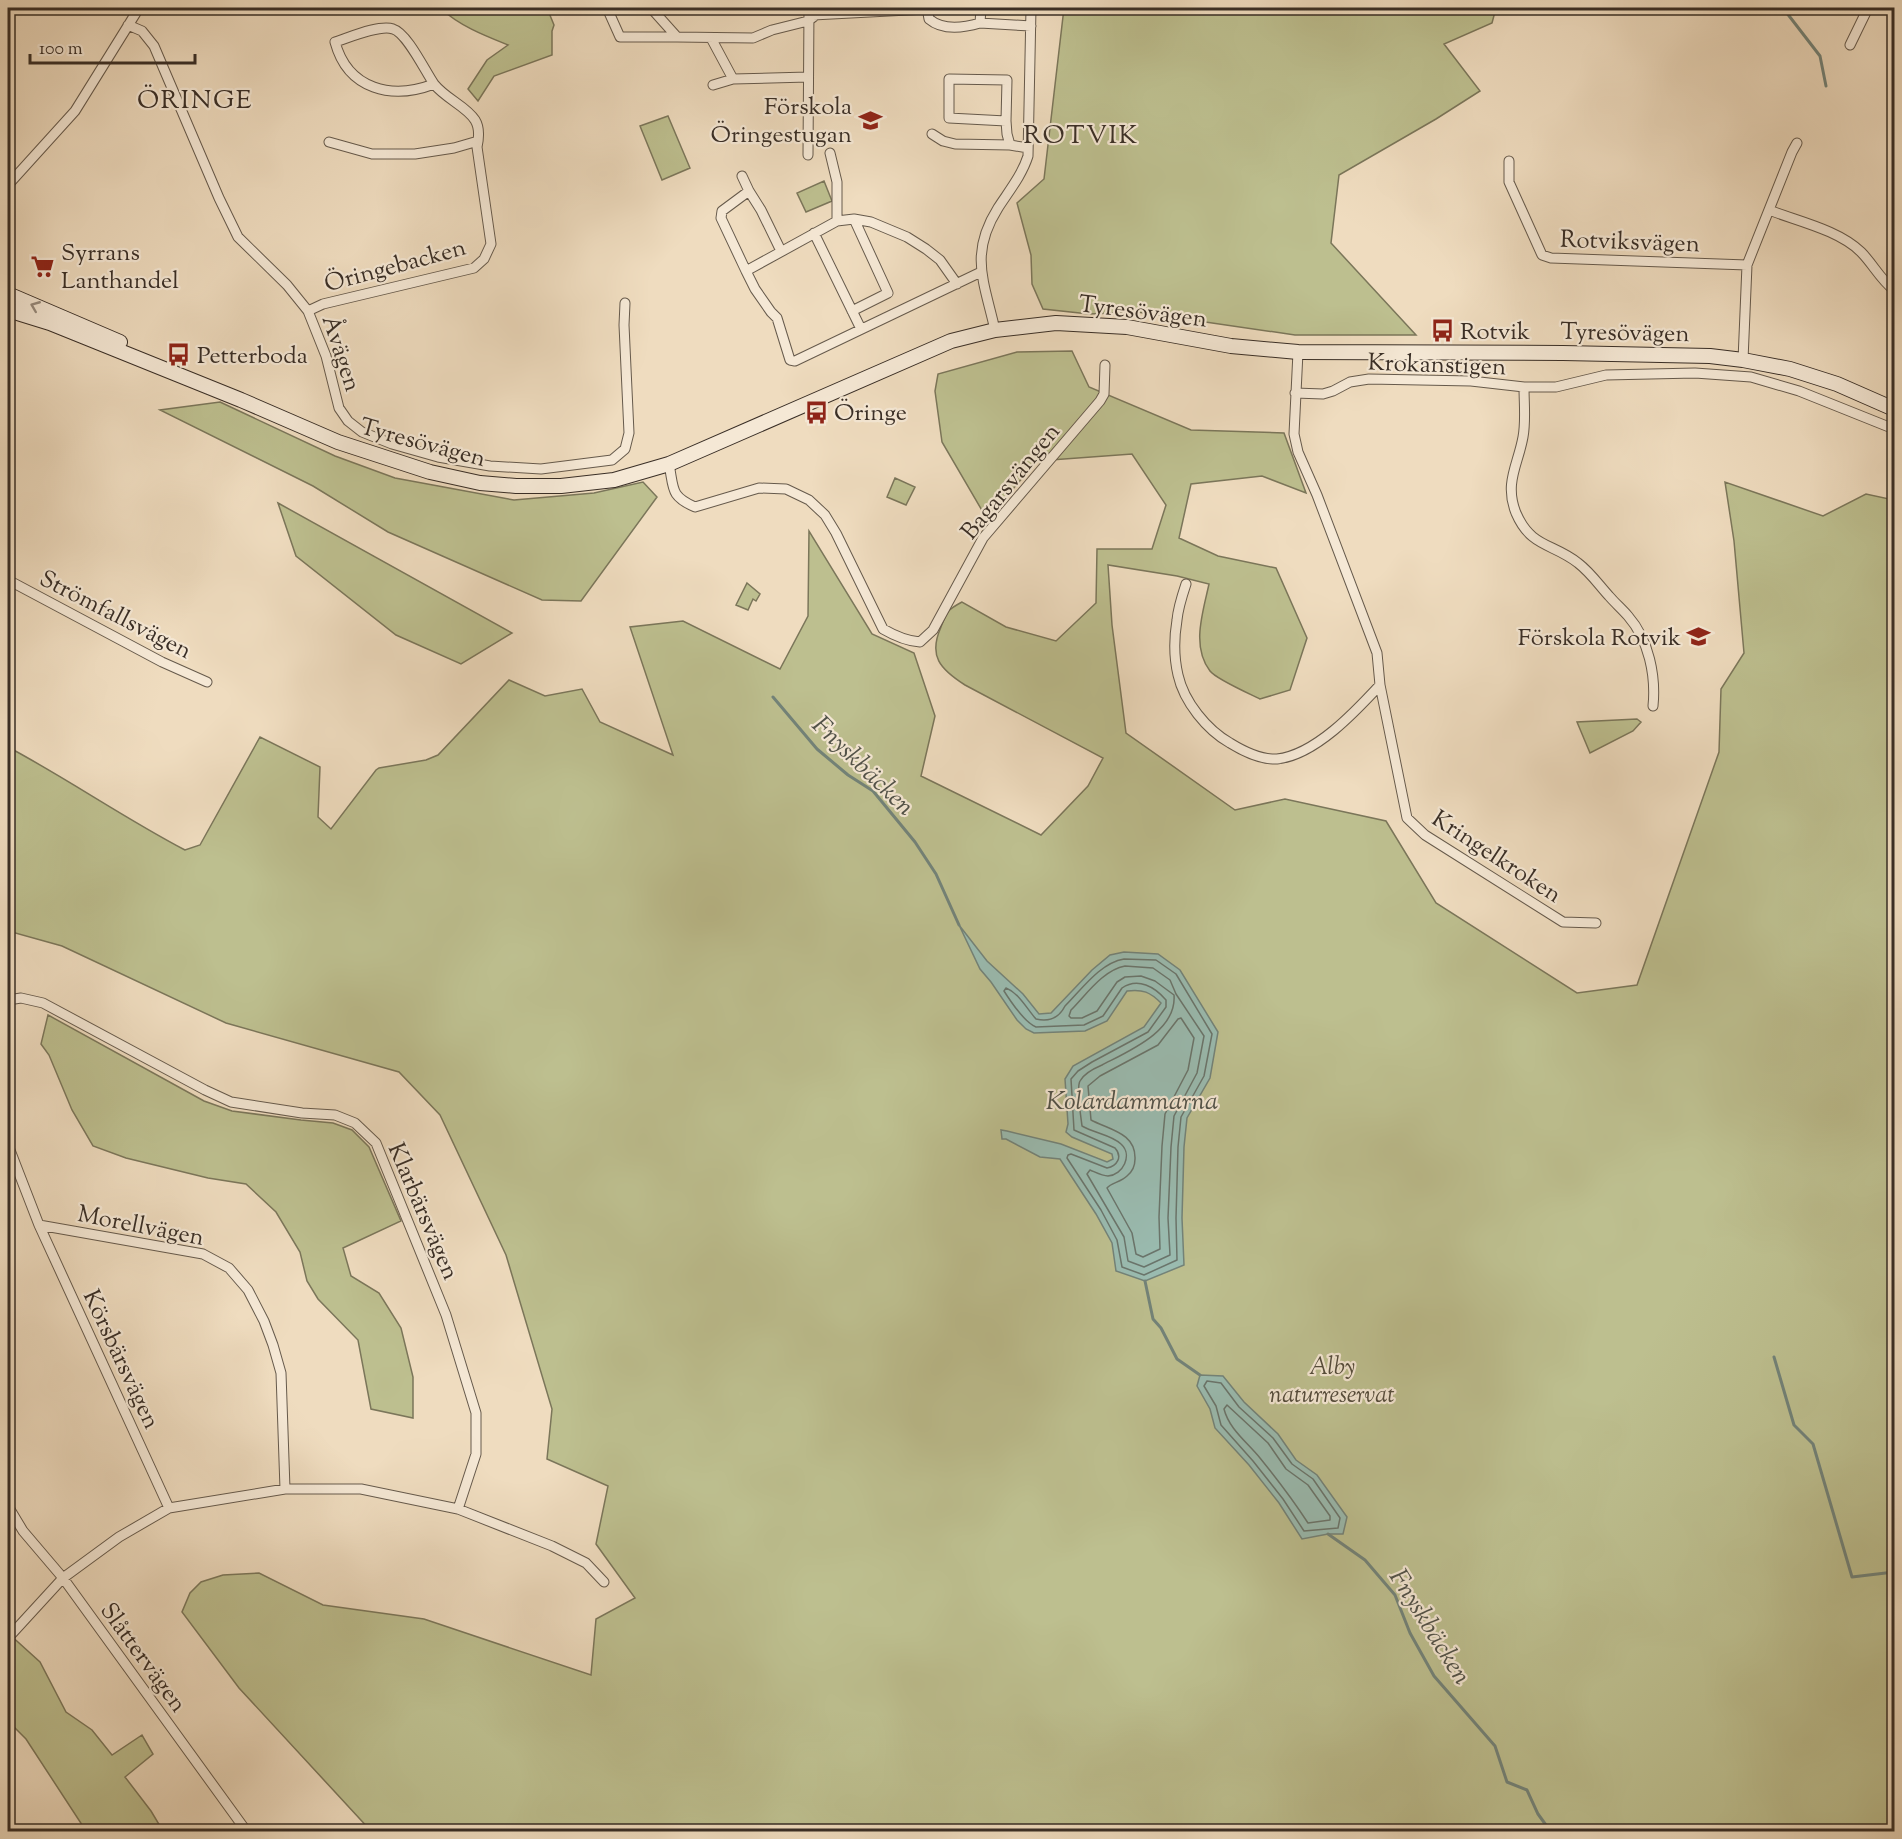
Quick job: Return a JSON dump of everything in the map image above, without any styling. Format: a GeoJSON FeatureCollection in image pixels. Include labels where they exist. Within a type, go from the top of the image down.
{"type":"FeatureCollection","features":[{"type":"Feature","properties":{"kind":"main road","name":"Tyresövägen"},"geometry":{"type":"LineString","coordinates":[[8,294],[202,377],[241,400]]}},
{"type":"Feature","properties":{"kind":"main road","name":"Tyresövägen"},"geometry":{"type":"LineString","coordinates":[[8,310],[50,323],[338,442],[430,472],[480,483],[516,486],[561,486],[614,480],[669,464],[951,341],[994,330],[1056,323],[1127,327],[1231,346],[1298,352],[1710,356],[1790,369],[1837,384],[1894,409]]}},
{"type":"Feature","properties":{"kind":"street"},"geometry":{"type":"LineString","coordinates":[[8,182],[25,168],[75,111],[140,8]]}},
{"type":"Feature","properties":{"kind":"street"},"geometry":{"type":"LineString","coordinates":[[607,8],[620,36],[753,38],[811,15],[927,8],[929,20],[938,26],[969,26],[980,23],[1031,26]]}},
{"type":"Feature","properties":{"kind":"street"},"geometry":{"type":"LineString","coordinates":[[651,8],[677,36]]}},
{"type":"Feature","properties":{"kind":"street"},"geometry":{"type":"LineString","coordinates":[[980,23],[981,8]]}},
{"type":"Feature","properties":{"kind":"street"},"geometry":{"type":"LineString","coordinates":[[994,330],[981,272],[980,251],[984,233],[1020,176],[1028,156],[1031,8]]}},
{"type":"Feature","properties":{"kind":"street"},"geometry":{"type":"LineString","coordinates":[[1850,45],[1868,8]]}},
{"type":"Feature","properties":{"kind":"street"},"geometry":{"type":"LineString","coordinates":[[808,155],[811,15]]}},
{"type":"Feature","properties":{"kind":"street","name":"Åvägen"},"geometry":{"type":"LineString","coordinates":[[128,25],[142,31],[154,46],[238,237],[287,285],[308,311],[326,356],[339,408],[348,421],[362,432],[392,444],[438,457],[489,466],[541,469],[612,460],[625,448],[629,433],[625,303]]}},
{"type":"Feature","properties":{"kind":"street","name":"Öringebacken"},"geometry":{"type":"LineString","coordinates":[[308,311],[323,304],[474,268],[484,259],[491,244],[477,122],[466,110],[447,98],[434,84],[416,53],[396,29],[376,30],[335,42],[342,62],[370,86],[384,91],[402,92],[418,90],[434,84]]}},
{"type":"Feature","properties":{"kind":"street"},"geometry":{"type":"LineString","coordinates":[[711,38],[733,79]]}},
{"type":"Feature","properties":{"kind":"street"},"geometry":{"type":"LineString","coordinates":[[713,86],[733,79],[808,77]]}},
{"type":"Feature","properties":{"kind":"street"},"geometry":{"type":"LineString","coordinates":[[1006,121],[949,118],[950,79],[1007,80],[1006,121],[1010,145]]}},
{"type":"Feature","properties":{"kind":"street"},"geometry":{"type":"LineString","coordinates":[[932,134],[943,141],[955,144],[1010,145],[1029,148]]}},
{"type":"Feature","properties":{"kind":"street"},"geometry":{"type":"LineString","coordinates":[[329,142],[372,154],[415,154],[478,144]]}},
{"type":"Feature","properties":{"kind":"street"},"geometry":{"type":"LineString","coordinates":[[1743,360],[1747,265],[1797,143]]}},
{"type":"Feature","properties":{"kind":"street"},"geometry":{"type":"LineString","coordinates":[[830,153],[837,182],[837,221]]}},
{"type":"Feature","properties":{"kind":"street","name":"Rotviksvägen"},"geometry":{"type":"LineString","coordinates":[[1509,160],[1509,182],[1542,255],[1551,258],[1747,265]]}},
{"type":"Feature","properties":{"kind":"street"},"geometry":{"type":"LineString","coordinates":[[742,176],[781,251]]}},
{"type":"Feature","properties":{"kind":"street"},"geometry":{"type":"LineString","coordinates":[[749,191],[722,211],[721,218],[755,289],[777,318],[790,360],[795,361],[981,272]]}},
{"type":"Feature","properties":{"kind":"street"},"geometry":{"type":"LineString","coordinates":[[1769,210],[1842,238],[1861,252],[1884,282],[1894,290]]}},
{"type":"Feature","properties":{"kind":"street"},"geometry":{"type":"LineString","coordinates":[[746,271],[837,221],[854,219],[871,222],[907,237],[940,260],[957,284]]}},
{"type":"Feature","properties":{"kind":"street"},"geometry":{"type":"LineString","coordinates":[[852,311],[888,293],[854,219]]}},
{"type":"Feature","properties":{"kind":"street"},"geometry":{"type":"LineString","coordinates":[[814,233],[861,329]]}},
{"type":"Feature","properties":{"kind":"street","name":"Kringelkroken"},"geometry":{"type":"LineString","coordinates":[[1298,352],[1294,434],[1377,653],[1380,685],[1407,818],[1425,836],[1563,922],[1596,923]]}},
{"type":"Feature","properties":{"kind":"street","name":"Bagarsvängen"},"geometry":{"type":"LineString","coordinates":[[669,464],[675,494],[681,501],[695,507],[759,488],[786,489],[809,500],[825,516],[836,533],[883,629],[910,641],[921,642],[933,630],[983,538],[1100,401],[1104,393],[1105,364]]}},
{"type":"Feature","properties":{"kind":"street"},"geometry":{"type":"LineString","coordinates":[[1524,387],[1556,387],[1606,375],[1695,373],[1751,377],[1799,391],[1894,429]]}},
{"type":"Feature","properties":{"kind":"street","name":"Krokanstigen"},"geometry":{"type":"LineString","coordinates":[[1295,393],[1323,393],[1333,391],[1350,382],[1369,379],[1471,381],[1524,387],[1523,439],[1512,472],[1511,487],[1512,501],[1517,514],[1526,530],[1536,541],[1578,563],[1630,617],[1642,637],[1651,667],[1655,687],[1653,706]]}},
{"type":"Feature","properties":{"kind":"street","name":"Strömfallsvägen"},"geometry":{"type":"LineString","coordinates":[[8,580],[162,662],[207,682]]}},
{"type":"Feature","properties":{"kind":"street"},"geometry":{"type":"LineString","coordinates":[[1185,584],[1175,637],[1178,676],[1197,713],[1216,734],[1236,747],[1267,758],[1289,756],[1329,734],[1355,712],[1380,685]]}},
{"type":"Feature","properties":{"kind":"street","name":"Klarbärsvägen"},"geometry":{"type":"LineString","coordinates":[[8,1000],[21,998],[43,1003],[231,1102],[302,1113],[335,1115],[356,1123],[376,1143],[446,1315],[476,1413],[476,1454],[458,1509]]}},
{"type":"Feature","properties":{"kind":"street"},"geometry":{"type":"LineString","coordinates":[[8,1145],[39,1226]]}},
{"type":"Feature","properties":{"kind":"street","name":"Morellvägen"},"geometry":{"type":"LineString","coordinates":[[39,1226],[203,1254],[229,1268],[248,1290],[264,1321],[281,1373],[285,1489]]}},
{"type":"Feature","properties":{"kind":"street","name":"Körsbärsvägen"},"geometry":{"type":"LineString","coordinates":[[39,1226],[169,1508]]}},
{"type":"Feature","properties":{"kind":"street"},"geometry":{"type":"LineString","coordinates":[[8,1638],[63,1578],[119,1537],[169,1508],[285,1489],[361,1489],[458,1509],[552,1546],[586,1563],[604,1582]]}},
{"type":"Feature","properties":{"kind":"street","name":"Slåttervägen"},"geometry":{"type":"LineString","coordinates":[[8,1506],[23,1531],[63,1578],[247,1832]]}},
{"type":"Feature","properties":{"kind":"green space"},"geometry":{"type":"Polygon","coordinates":[[[440,8],[547,8],[554,25],[552,55],[494,76],[478,101],[468,89],[487,60],[508,45],[464,25],[440,8]]]}},
{"type":"Feature","properties":{"kind":"green space"},"geometry":{"type":"Polygon","coordinates":[[[1064,8],[1496,8],[1492,23],[1444,44],[1480,91],[1339,175],[1331,243],[1416,335],[1295,335],[1137,312],[1089,314],[1043,309],[1032,284],[1031,255],[1017,203],[1044,179],[1064,8]]]}},
{"type":"Feature","properties":{"kind":"green space"},"geometry":{"type":"Polygon","coordinates":[[[668,116],[690,168],[662,180],[640,126],[668,116]]]}},
{"type":"Feature","properties":{"kind":"green space"},"geometry":{"type":"Polygon","coordinates":[[[824,181],[832,201],[806,212],[797,193],[824,181]]]}},
{"type":"Feature","properties":{"kind":"green space","name":"Alby naturreservat"},"geometry":{"type":"Polygon","coordinates":[[[1072,351],[1089,387],[1191,430],[1284,433],[1306,493],[1262,476],[1191,484],[1179,538],[1218,556],[1276,568],[1307,638],[1290,690],[1260,699],[1210,671],[1204,661],[1200,640],[1209,584],[1177,576],[1108,565],[1112,625],[1126,733],[1235,810],[1285,799],[1386,821],[1436,903],[1577,993],[1637,985],[1719,752],[1721,689],[1744,653],[1734,541],[1725,482],[1823,516],[1866,494],[1894,500],[1894,1831],[371,1831],[239,1688],[182,1612],[190,1593],[201,1582],[223,1575],[259,1573],[323,1605],[424,1619],[591,1675],[596,1619],[635,1598],[596,1544],[608,1486],[547,1459],[552,1409],[506,1255],[440,1115],[399,1072],[226,1023],[62,946],[8,931],[8,747],[185,850],[200,845],[260,737],[320,767],[318,817],[331,829],[376,770],[426,760],[438,755],[509,680],[545,696],[582,689],[600,722],[673,755],[630,627],[683,621],[780,669],[808,616],[809,531],[872,634],[914,653],[935,716],[921,776],[1041,835],[1088,786],[1103,758],[965,685],[949,673],[939,661],[936,654],[937,637],[948,612],[962,602],[1006,627],[1056,641],[1096,603],[1097,549],[1152,549],[1166,505],[1132,454],[1037,461],[987,519],[942,442],[935,391],[938,374],[1017,352],[1072,351]]]}},
{"type":"Feature","properties":{"kind":"green space"},"geometry":{"type":"Polygon","coordinates":[[[220,402],[335,456],[395,478],[514,500],[594,493],[643,482],[657,497],[581,601],[542,600],[388,532],[313,486],[160,410],[220,402]]]}},
{"type":"Feature","properties":{"kind":"green space"},"geometry":{"type":"Polygon","coordinates":[[[895,478],[915,487],[906,505],[887,497],[895,478]]]}},
{"type":"Feature","properties":{"kind":"green space"},"geometry":{"type":"Polygon","coordinates":[[[278,503],[512,633],[461,664],[396,635],[296,556],[278,503]]]}},
{"type":"Feature","properties":{"kind":"green space"},"geometry":{"type":"Polygon","coordinates":[[[747,583],[760,594],[756,601],[753,599],[748,610],[736,605],[747,583]]]}},
{"type":"Feature","properties":{"kind":"green space"},"geometry":{"type":"Polygon","coordinates":[[[1637,719],[1641,722],[1633,731],[1590,753],[1577,722],[1637,719]]]}},
{"type":"Feature","properties":{"kind":"green space"},"geometry":{"type":"Polygon","coordinates":[[[48,1015],[204,1101],[232,1111],[333,1123],[352,1130],[369,1147],[401,1221],[343,1248],[351,1276],[379,1293],[401,1328],[413,1377],[413,1418],[371,1409],[358,1340],[318,1299],[307,1281],[300,1252],[276,1212],[246,1184],[208,1178],[126,1158],[93,1146],[72,1110],[49,1055],[41,1044],[48,1015]]]}},
{"type":"Feature","properties":{"kind":"green space"},"geometry":{"type":"Polygon","coordinates":[[[8,1633],[40,1662],[66,1712],[92,1730],[112,1755],[142,1735],[153,1754],[125,1777],[163,1831],[86,1831],[26,1739],[8,1721],[8,1633]]]}},
{"type":"Feature","properties":{"kind":"water","name":"Kolardammarna"},"geometry":{"type":"Polygon","coordinates":[[[959,925],[987,961],[1023,994],[1039,1014],[1051,1013],[1092,970],[1110,955],[1124,952],[1158,954],[1180,970],[1218,1032],[1210,1078],[1187,1118],[1182,1218],[1184,1265],[1145,1281],[1116,1271],[1112,1243],[1060,1159],[1040,1157],[1002,1139],[1001,1130],[1061,1144],[1107,1162],[1113,1159],[1112,1154],[1072,1137],[1066,1132],[1068,1124],[1065,1079],[1073,1066],[1144,1027],[1161,1003],[1146,992],[1127,991],[1107,1021],[1085,1031],[1034,1033],[1017,1020],[980,969],[959,925]]]}},
{"type":"Feature","properties":{"kind":"water"},"geometry":{"type":"Polygon","coordinates":[[[1200,1375],[1223,1376],[1244,1402],[1278,1434],[1296,1460],[1317,1475],[1347,1517],[1343,1534],[1328,1534],[1302,1539],[1279,1503],[1249,1465],[1215,1428],[1210,1409],[1197,1386],[1200,1375]]]}},
{"type":"Feature","properties":{"kind":"waterway"},"geometry":{"type":"LineString","coordinates":[[1783,8],[1820,56],[1826,86]]}},
{"type":"Feature","properties":{"kind":"waterway","name":"Fnyskbäcken"},"geometry":{"type":"LineString","coordinates":[[773,697],[817,749],[848,775],[873,791],[915,842],[936,874],[959,925]]}},
{"type":"Feature","properties":{"kind":"waterway"},"geometry":{"type":"LineString","coordinates":[[1145,1281],[1153,1319],[1161,1328],[1177,1359],[1200,1375]]}},
{"type":"Feature","properties":{"kind":"waterway"},"geometry":{"type":"LineString","coordinates":[[1774,1357],[1794,1425],[1813,1444],[1852,1577],[1894,1572]]}},
{"type":"Feature","properties":{"kind":"waterway","name":"Fnyskbäcken"},"geometry":{"type":"LineString","coordinates":[[1328,1534],[1365,1560],[1395,1595],[1410,1633],[1434,1676],[1495,1746],[1507,1782],[1527,1790],[1538,1814],[1551,1832]]}},
{"type":"Feature","properties":{"kind":"place","name":"Förskola Öringestugan"},"geometry":{"type":"Point","coordinates":[870,120]}},
{"type":"Feature","properties":{"kind":"place","name":"Syrrans Lanthandel"},"geometry":{"type":"Point","coordinates":[43,266]}},
{"type":"Feature","properties":{"kind":"place","name":"Rotvik"},"geometry":{"type":"Point","coordinates":[1442,331]}},
{"type":"Feature","properties":{"kind":"place","name":"Petterboda"},"geometry":{"type":"Point","coordinates":[179,355]}},
{"type":"Feature","properties":{"kind":"place","name":"Öringe"},"geometry":{"type":"Point","coordinates":[816,412]}},
{"type":"Feature","properties":{"kind":"place","name":"Förskola Rotvik"},"geometry":{"type":"Point","coordinates":[1699,637]}},
{"type":"Feature","properties":{"kind":"district","name":"ÖRINGE"},"geometry":{"type":"Point","coordinates":[195,99]}},
{"type":"Feature","properties":{"kind":"district","name":"ROTVIK"},"geometry":{"type":"Point","coordinates":[1081,134]}}]}
